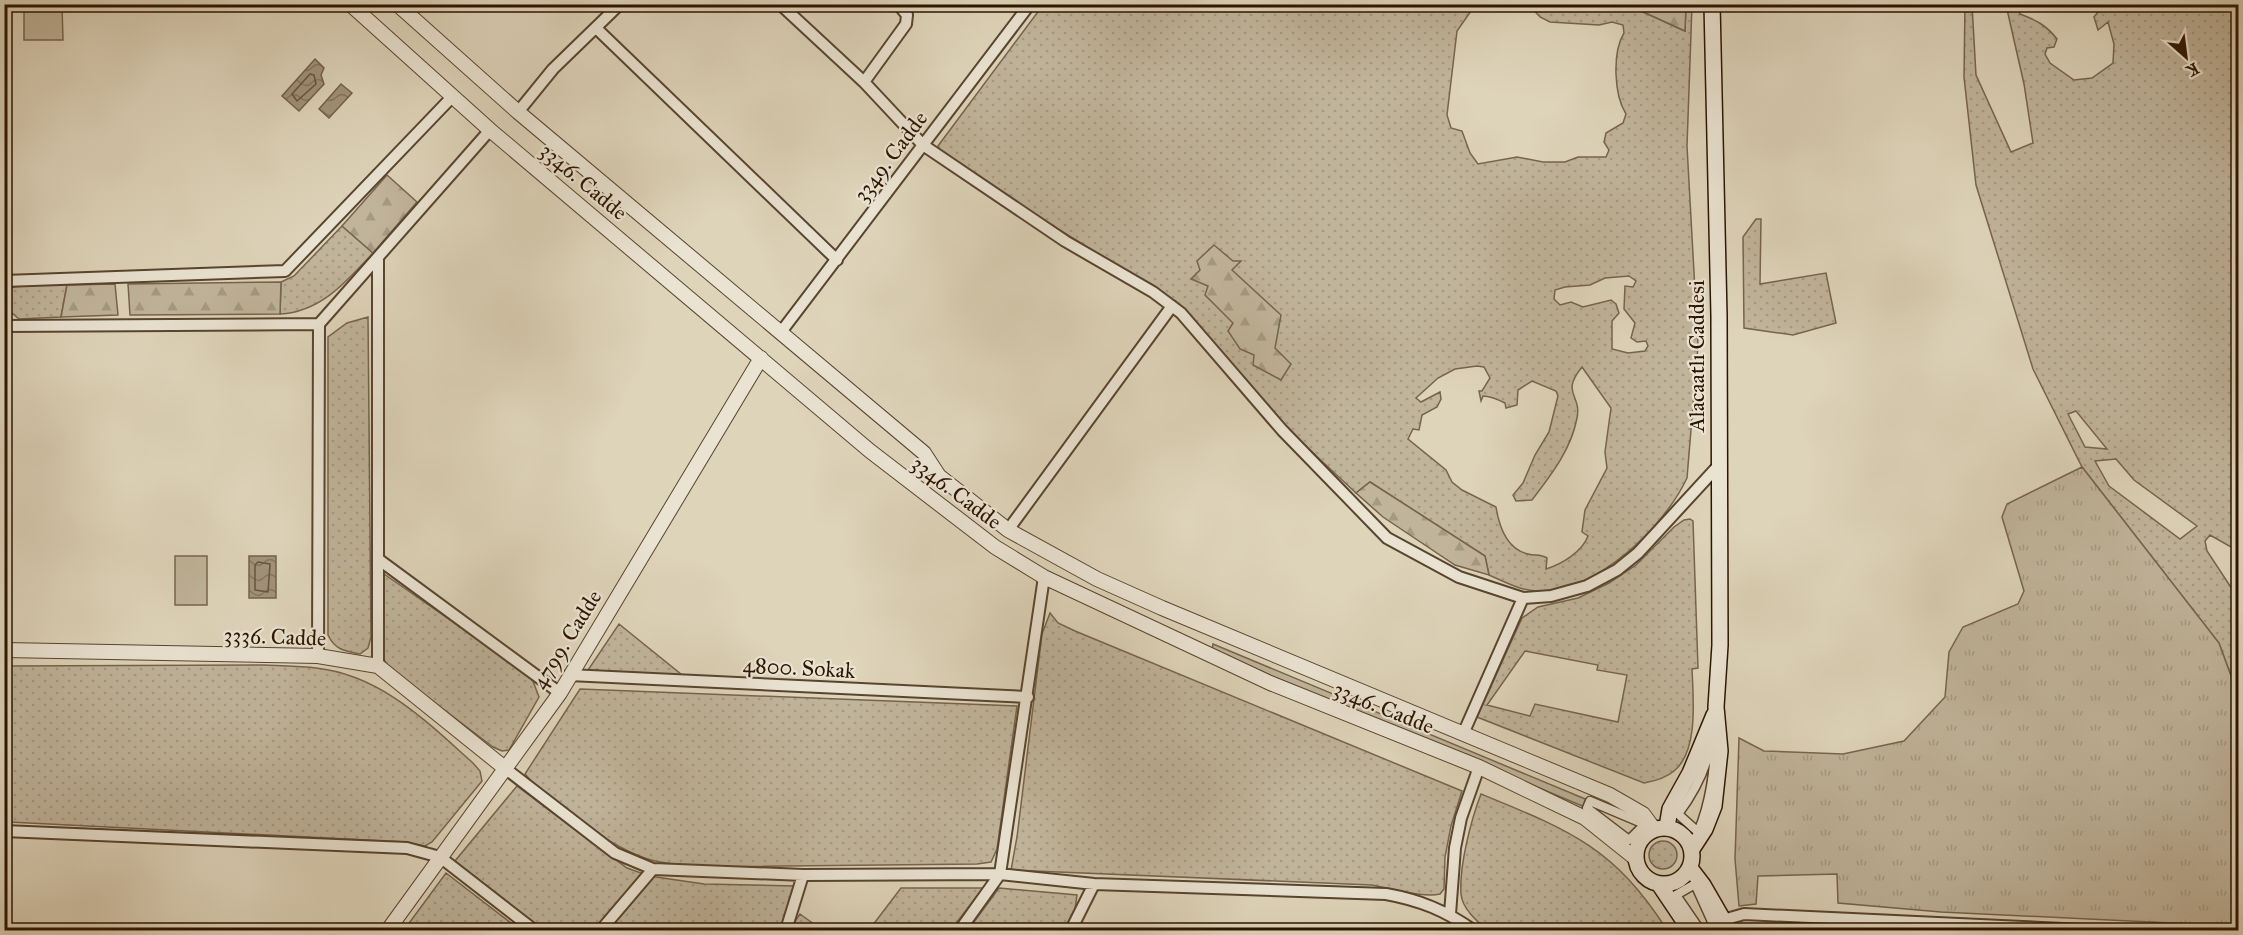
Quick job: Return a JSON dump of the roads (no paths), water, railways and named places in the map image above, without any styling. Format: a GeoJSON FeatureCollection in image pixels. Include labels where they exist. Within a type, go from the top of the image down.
{"type":"FeatureCollection","features":[{"type":"Feature","properties":{"kind":"main road","name":"Alacaatlı Caddesi"},"geometry":{"type":"LineString","coordinates":[[1692,849],[1705,829],[1714,806],[1719,780],[1720,751],[1716,707],[1720,645],[1719,465],[1712,4]]}},
{"type":"Feature","properties":{"kind":"main road","name":"Alacaatlı Caddesi"},"geometry":{"type":"LineString","coordinates":[[1654,828],[1670,809],[1697,758],[1716,707]]}},
{"type":"Feature","properties":{"kind":"main road"},"geometry":{"type":"LineString","coordinates":[[1690,930],[1659,884],[1644,876],[1635,858],[1641,838],[1654,828],[1684,836],[1692,849],[1690,868],[1726,925]]}},
{"type":"Feature","properties":{"kind":"main road"},"geometry":{"type":"LineString","coordinates":[[1659,884],[1677,881],[1690,868]]}},
{"type":"Feature","properties":{"kind":"street","name":"3346. Cadde"},"geometry":{"type":"LineString","coordinates":[[350,4],[490,130],[904,479],[994,547],[1044,577],[1270,683],[1479,767],[1586,818],[1635,858]]}},
{"type":"Feature","properties":{"kind":"street","name":"3346. Cadde"},"geometry":{"type":"LineString","coordinates":[[397,4],[518,112],[924,453],[939,476],[1008,530],[1108,584],[1626,803],[1643,814],[1654,828]]}},
{"type":"Feature","properties":{"kind":"street"},"geometry":{"type":"LineString","coordinates":[[518,112],[554,69],[620,4]]}},
{"type":"Feature","properties":{"kind":"street"},"geometry":{"type":"LineString","coordinates":[[780,4],[864,82],[923,145],[1065,240],[1172,306],[1282,430],[1387,538],[1459,577],[1523,598],[1551,596],[1587,586],[1617,570],[1656,536],[1719,465]]}},
{"type":"Feature","properties":{"kind":"street"},"geometry":{"type":"LineString","coordinates":[[864,82],[906,24],[906,15],[898,4]]}},
{"type":"Feature","properties":{"kind":"street","name":"3349. Cadde"},"geometry":{"type":"LineString","coordinates":[[781,332],[1030,4]]}},
{"type":"Feature","properties":{"kind":"street"},"geometry":{"type":"LineString","coordinates":[[596,28],[837,260]]}},
{"type":"Feature","properties":{"kind":"street"},"geometry":{"type":"LineString","coordinates":[[4,281],[285,271],[295,264],[453,97]]}},
{"type":"Feature","properties":{"kind":"street"},"geometry":{"type":"LineString","coordinates":[[318,656],[319,324],[378,260],[490,130]]}},
{"type":"Feature","properties":{"kind":"street"},"geometry":{"type":"LineString","coordinates":[[378,260],[378,666]]}},
{"type":"Feature","properties":{"kind":"street"},"geometry":{"type":"LineString","coordinates":[[1008,530],[1172,306]]}},
{"type":"Feature","properties":{"kind":"street"},"geometry":{"type":"LineString","coordinates":[[4,326],[319,324]]}},
{"type":"Feature","properties":{"kind":"street","name":"4799. Cadde"},"geometry":{"type":"LineString","coordinates":[[388,930],[560,693],[762,357]]}},
{"type":"Feature","properties":{"kind":"street"},"geometry":{"type":"LineString","coordinates":[[378,560],[560,693]]}},
{"type":"Feature","properties":{"kind":"street"},"geometry":{"type":"LineString","coordinates":[[960,930],[1000,874],[1044,577]]}},
{"type":"Feature","properties":{"kind":"street"},"geometry":{"type":"LineString","coordinates":[[1463,734],[1523,598]]}},
{"type":"Feature","properties":{"kind":"street","name":"3336. Cadde"},"geometry":{"type":"LineString","coordinates":[[4,650],[318,656],[378,666],[506,769]]}},
{"type":"Feature","properties":{"kind":"street","name":"4800. Sokak"},"geometry":{"type":"LineString","coordinates":[[569,675],[1028,697]]}},
{"type":"Feature","properties":{"kind":"street"},"geometry":{"type":"LineString","coordinates":[[1712,737],[1716,737],[1710,794],[1698,832],[1678,814],[1693,794],[1703,773],[1712,737]]}},
{"type":"Feature","properties":{"kind":"street"},"geometry":{"type":"LineString","coordinates":[[1450,914],[1455,848],[1461,818],[1479,767]]}},
{"type":"Feature","properties":{"kind":"street"},"geometry":{"type":"LineString","coordinates":[[506,769],[615,853],[653,869],[803,875],[1000,874],[1094,884],[1386,894],[1415,900],[1450,914],[1473,930]]}},
{"type":"Feature","properties":{"kind":"street"},"geometry":{"type":"LineString","coordinates":[[1590,801],[1654,828],[1629,840],[1587,808],[1590,801]]}},
{"type":"Feature","properties":{"kind":"street"},"geometry":{"type":"LineString","coordinates":[[4,831],[407,848],[440,857],[534,930]]}},
{"type":"Feature","properties":{"kind":"street"},"geometry":{"type":"LineString","coordinates":[[601,930],[653,869]]}},
{"type":"Feature","properties":{"kind":"street"},"geometry":{"type":"LineString","coordinates":[[786,930],[803,875]]}},
{"type":"Feature","properties":{"kind":"street"},"geometry":{"type":"LineString","coordinates":[[1071,930],[1094,884]]}},
{"type":"Feature","properties":{"kind":"street"},"geometry":{"type":"LineString","coordinates":[[1695,884],[1714,926],[1702,930],[1676,895],[1695,884]]}},
{"type":"Feature","properties":{"kind":"street"},"geometry":{"type":"LineString","coordinates":[[1726,925],[1744,914],[2085,930]]}},
{"type":"Feature","properties":{"kind":"water"},"geometry":{"type":"Polygon","coordinates":[[[315,59],[324,68],[321,75],[324,84],[299,111],[282,96],[315,59]]]}},
{"type":"Feature","properties":{"kind":"water"},"geometry":{"type":"Polygon","coordinates":[[[341,84],[352,93],[329,118],[319,109],[341,84]]]}},
{"type":"Feature","properties":{"kind":"water"},"geometry":{"type":"Polygon","coordinates":[[[249,556],[276,556],[276,598],[249,598],[249,556]]]}}]}
